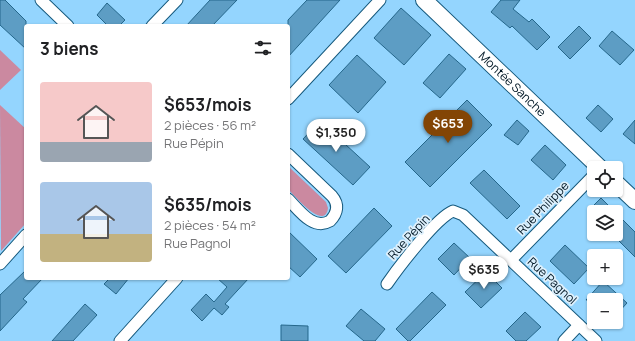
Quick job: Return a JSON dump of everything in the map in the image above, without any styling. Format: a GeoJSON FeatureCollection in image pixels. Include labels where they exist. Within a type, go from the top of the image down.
{"type":"FeatureCollection","features":[{"type":"Feature","properties":{"kind":"street"},"geometry":{"type":"LineString","coordinates":[[41,0],[66,24]]}},
{"type":"Feature","properties":{"kind":"street"},"geometry":{"type":"LineString","coordinates":[[154,24],[177,0]]}},
{"type":"Feature","properties":{"kind":"street"},"geometry":{"type":"LineString","coordinates":[[290,97],[380,0]]}},
{"type":"Feature","properties":{"kind":"street","name":"Montée Sanche"},"geometry":{"type":"LineString","coordinates":[[424,0],[593,161]]}},
{"type":"Feature","properties":{"kind":"street"},"geometry":{"type":"LineString","coordinates":[[290,156],[332,196],[336,203],[337,210],[330,221],[317,224],[310,221],[290,201]]}},
{"type":"Feature","properties":{"kind":"street","name":"Rue Philippe"},"geometry":{"type":"LineString","coordinates":[[511,260],[587,182]]}},
{"type":"Feature","properties":{"kind":"street"},"geometry":{"type":"LineString","coordinates":[[623,190],[635,201]]}},
{"type":"Feature","properties":{"kind":"street","name":"Rue Pagnol"},"geometry":{"type":"LineString","coordinates":[[453,211],[463,215],[596,341]]}},
{"type":"Feature","properties":{"kind":"street","name":"Rue Pépin"},"geometry":{"type":"LineString","coordinates":[[387,284],[402,263],[424,238],[453,211]]}},
{"type":"Feature","properties":{"kind":"street"},"geometry":{"type":"LineString","coordinates":[[0,264],[24,237]]}},
{"type":"Feature","properties":{"kind":"street"},"geometry":{"type":"LineString","coordinates":[[120,341],[172,280]]}},
{"type":"Feature","properties":{"kind":"street"},"geometry":{"type":"LineString","coordinates":[[564,341],[579,325]]}},
{"type":"Feature","properties":{"kind":"shaded area"},"geometry":{"type":"Polygon","coordinates":[[[0,50],[21,70],[0,90],[0,50]]]}},
{"type":"Feature","properties":{"kind":"shaded area"},"geometry":{"type":"Polygon","coordinates":[[[0,105],[24,127],[24,225],[1,251],[0,105]]]}},
{"type":"Feature","properties":{"kind":"shaded area"},"geometry":{"type":"Polygon","coordinates":[[[290,168],[326,202],[328,208],[326,214],[321,216],[309,210],[290,191],[290,168]]]}},
{"type":"Feature","properties":{"kind":"building"},"geometry":{"type":"Polygon","coordinates":[[[0,0],[5,0],[26,21],[26,24],[24,24],[24,47],[0,25],[0,0]]]}},
{"type":"Feature","properties":{"kind":"building"},"geometry":{"type":"Polygon","coordinates":[[[210,0],[237,0],[214,24],[188,24],[210,0]]]}},
{"type":"Feature","properties":{"kind":"building"},"geometry":{"type":"Polygon","coordinates":[[[307,0],[340,0],[290,55],[290,24],[288,24],[288,20],[307,0]]]}},
{"type":"Feature","properties":{"kind":"building"},"geometry":{"type":"Polygon","coordinates":[[[501,0],[520,0],[513,9],[529,22],[532,19],[550,37],[537,50],[512,26],[510,28],[491,12],[501,0]]]}},
{"type":"Feature","properties":{"kind":"building"},"geometry":{"type":"Polygon","coordinates":[[[107,3],[125,20],[121,24],[106,24],[97,15],[107,3]]]}},
{"type":"Feature","properties":{"kind":"building"},"geometry":{"type":"Polygon","coordinates":[[[401,8],[431,35],[404,65],[374,38],[401,8]]]}},
{"type":"Feature","properties":{"kind":"building"},"geometry":{"type":"Polygon","coordinates":[[[579,26],[591,38],[570,59],[558,47],[579,26]]]}},
{"type":"Feature","properties":{"kind":"building"},"geometry":{"type":"Polygon","coordinates":[[[612,31],[634,50],[620,65],[599,46],[612,31]]]}},
{"type":"Feature","properties":{"kind":"building"},"geometry":{"type":"Polygon","coordinates":[[[449,54],[466,69],[440,98],[423,83],[449,54]]]}},
{"type":"Feature","properties":{"kind":"building"},"geometry":{"type":"Polygon","coordinates":[[[357,55],[386,82],[358,113],[329,85],[357,55]]]}},
{"type":"Feature","properties":{"kind":"building"},"geometry":{"type":"Polygon","coordinates":[[[467,100],[492,125],[430,187],[405,162],[467,100]]]}},
{"type":"Feature","properties":{"kind":"building"},"geometry":{"type":"Polygon","coordinates":[[[598,105],[613,119],[601,132],[586,118],[598,105]]]}},
{"type":"Feature","properties":{"kind":"building"},"geometry":{"type":"Polygon","coordinates":[[[517,120],[529,131],[518,145],[504,135],[517,120]]]}},
{"type":"Feature","properties":{"kind":"building"},"geometry":{"type":"Polygon","coordinates":[[[635,120],[635,144],[623,134],[635,120]]]}},
{"type":"Feature","properties":{"kind":"building"},"geometry":{"type":"Polygon","coordinates":[[[320,121],[370,167],[353,185],[303,139],[320,121]]]}},
{"type":"Feature","properties":{"kind":"building"},"geometry":{"type":"Polygon","coordinates":[[[545,145],[566,165],[553,180],[531,160],[545,145]]]}},
{"type":"Feature","properties":{"kind":"building"},"geometry":{"type":"Polygon","coordinates":[[[484,170],[520,206],[507,219],[470,183],[484,170]]]}},
{"type":"Feature","properties":{"kind":"building"},"geometry":{"type":"Polygon","coordinates":[[[601,198],[608,205],[594,205],[601,198]]]}},
{"type":"Feature","properties":{"kind":"building"},"geometry":{"type":"Polygon","coordinates":[[[374,208],[392,226],[346,273],[328,256],[374,208]]]}},
{"type":"Feature","properties":{"kind":"building"},"geometry":{"type":"Polygon","coordinates":[[[623,220],[635,232],[635,257],[619,241],[623,241],[623,220]]]}},
{"type":"Feature","properties":{"kind":"building"},"geometry":{"type":"Polygon","coordinates":[[[290,233],[317,259],[300,277],[290,268],[290,233]]]}},
{"type":"Feature","properties":{"kind":"building"},"geometry":{"type":"Polygon","coordinates":[[[454,243],[470,258],[454,275],[438,259],[454,243]]]}},
{"type":"Feature","properties":{"kind":"building"},"geometry":{"type":"Polygon","coordinates":[[[565,245],[587,266],[587,270],[574,284],[550,261],[565,245]]]}},
{"type":"Feature","properties":{"kind":"building"},"geometry":{"type":"Polygon","coordinates":[[[24,272],[24,280],[41,280],[23,299],[27,302],[0,331],[0,295],[24,272]]]}},
{"type":"Feature","properties":{"kind":"building"},"geometry":{"type":"Polygon","coordinates":[[[486,272],[502,288],[481,308],[465,292],[486,272]]]}},
{"type":"Feature","properties":{"kind":"building"},"geometry":{"type":"Polygon","coordinates":[[[108,280],[127,280],[116,294],[104,284],[108,280]]]}},
{"type":"Feature","properties":{"kind":"building"},"geometry":{"type":"Polygon","coordinates":[[[219,280],[247,280],[225,304],[229,307],[222,315],[214,308],[202,321],[191,310],[206,294],[214,302],[227,287],[219,280]]]}},
{"type":"Feature","properties":{"kind":"building"},"geometry":{"type":"Polygon","coordinates":[[[599,285],[607,285],[616,293],[592,293],[599,285]]]}},
{"type":"Feature","properties":{"kind":"building"},"geometry":{"type":"Polygon","coordinates":[[[432,292],[446,305],[410,341],[408,341],[396,329],[432,292]]]}},
{"type":"Feature","properties":{"kind":"building"},"geometry":{"type":"Polygon","coordinates":[[[623,299],[627,303],[623,307],[623,299]]]}},
{"type":"Feature","properties":{"kind":"building"},"geometry":{"type":"Polygon","coordinates":[[[85,304],[97,315],[73,341],[52,341],[85,304]]]}},
{"type":"Feature","properties":{"kind":"building"},"geometry":{"type":"Polygon","coordinates":[[[361,309],[385,329],[375,341],[364,341],[346,326],[361,309]]]}},
{"type":"Feature","properties":{"kind":"building"},"geometry":{"type":"Polygon","coordinates":[[[525,312],[541,327],[526,341],[516,341],[506,331],[525,312]]]}},
{"type":"Feature","properties":{"kind":"building"},"geometry":{"type":"Polygon","coordinates":[[[281,325],[308,326],[308,341],[281,341],[281,325]]]}}]}
